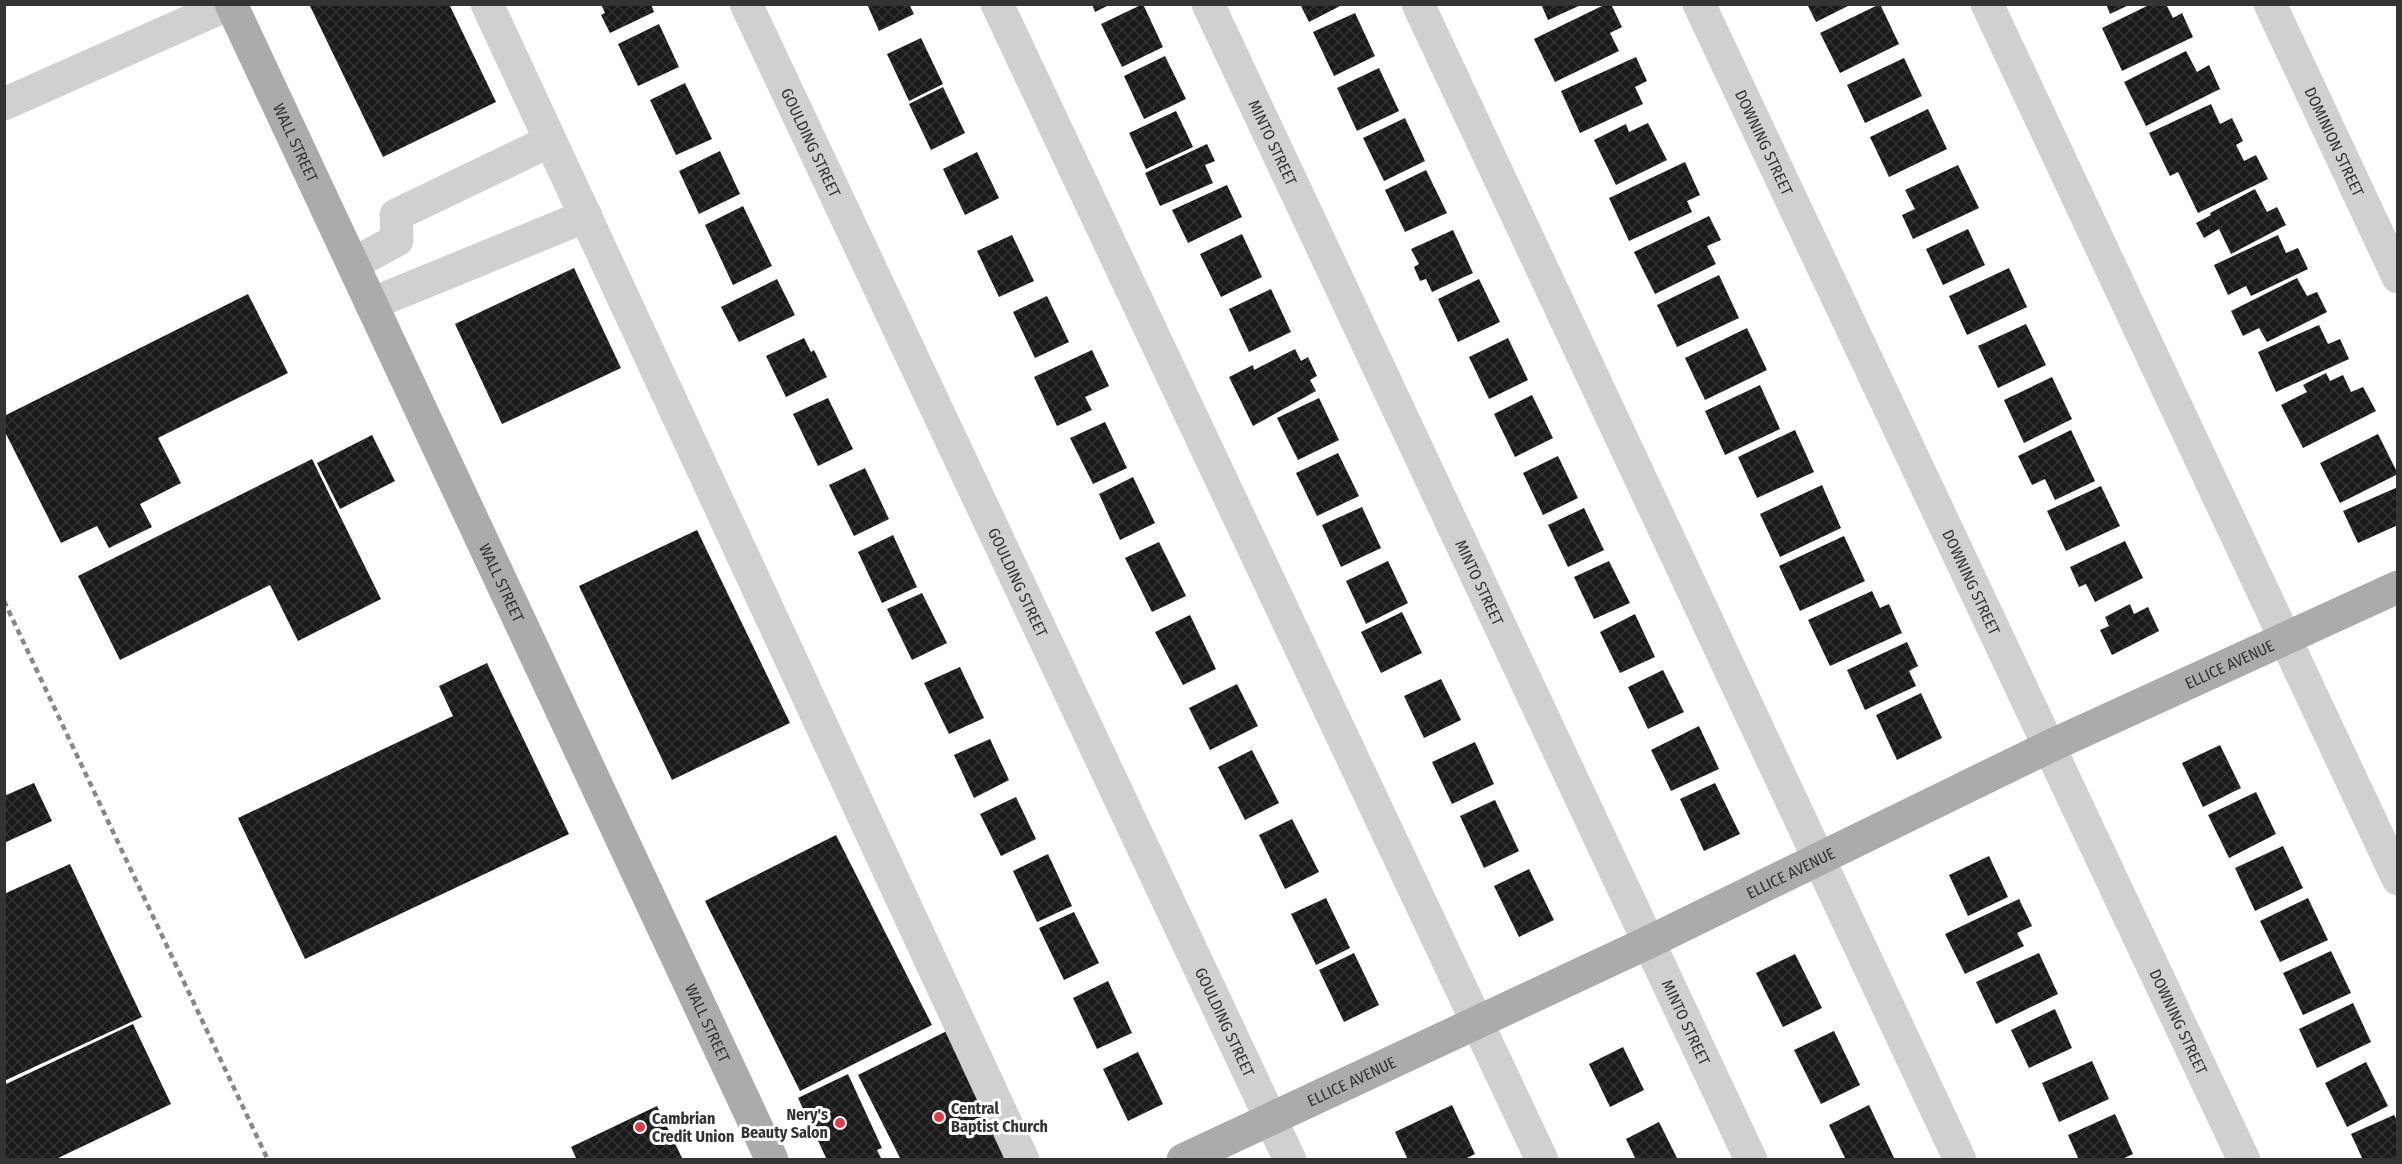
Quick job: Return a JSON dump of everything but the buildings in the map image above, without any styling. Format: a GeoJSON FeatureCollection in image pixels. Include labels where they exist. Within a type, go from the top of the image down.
{"type":"FeatureCollection","features":[{"type":"Feature","properties":{"kind":"main road","name":"WALL STREET"},"geometry":{"type":"LineString","coordinates":[[230,4],[772,1160]]}},
{"type":"Feature","properties":{"kind":"main road","name":"ELLICE AVENUE"},"geometry":{"type":"LineString","coordinates":[[1183,1160],[1648,942],[2048,747],[2397,587]]}},
{"type":"Feature","properties":{"kind":"street"},"geometry":{"type":"LineString","coordinates":[[4,104],[230,4]]}},
{"type":"Feature","properties":{"kind":"street"},"geometry":{"type":"LineString","coordinates":[[487,4],[1023,1160]]}},
{"type":"Feature","properties":{"kind":"street","name":"GOULDING STREET"},"geometry":{"type":"LineString","coordinates":[[746,4],[1290,1160]]}},
{"type":"Feature","properties":{"kind":"street"},"geometry":{"type":"LineString","coordinates":[[997,4],[1542,1160]]}},
{"type":"Feature","properties":{"kind":"street","name":"MINTO STREET"},"geometry":{"type":"LineString","coordinates":[[1208,4],[1751,1160]]}},
{"type":"Feature","properties":{"kind":"street"},"geometry":{"type":"LineString","coordinates":[[1418,4],[1960,1160]]}},
{"type":"Feature","properties":{"kind":"street","name":"DOWNING STREET"},"geometry":{"type":"LineString","coordinates":[[1699,4],[2244,1160]]}},
{"type":"Feature","properties":{"kind":"street"},"geometry":{"type":"LineString","coordinates":[[1987,4],[2397,879]]}},
{"type":"Feature","properties":{"kind":"street","name":"DOMINION STREET"},"geometry":{"type":"LineString","coordinates":[[2270,4],[2397,277]]}},
{"type":"Feature","properties":{"kind":"street"},"geometry":{"type":"LineString","coordinates":[[353,264],[397,240],[396,215],[550,141]]}},
{"type":"Feature","properties":{"kind":"street"},"geometry":{"type":"LineString","coordinates":[[372,304],[586,216]]}},
{"type":"Feature","properties":{"kind":"railway"},"geometry":{"type":"LineString","coordinates":[[4,601],[268,1160]]}},
{"type":"Feature","properties":{"kind":"place","name":"Central Baptist Church"},"geometry":{"type":"Point","coordinates":[939,1117]}},
{"type":"Feature","properties":{"kind":"place","name":"Nery's Beauty Salon"},"geometry":{"type":"Point","coordinates":[840,1123]}},
{"type":"Feature","properties":{"kind":"place","name":"Cambrian Credit Union"},"geometry":{"type":"Point","coordinates":[640,1127]}}]}
